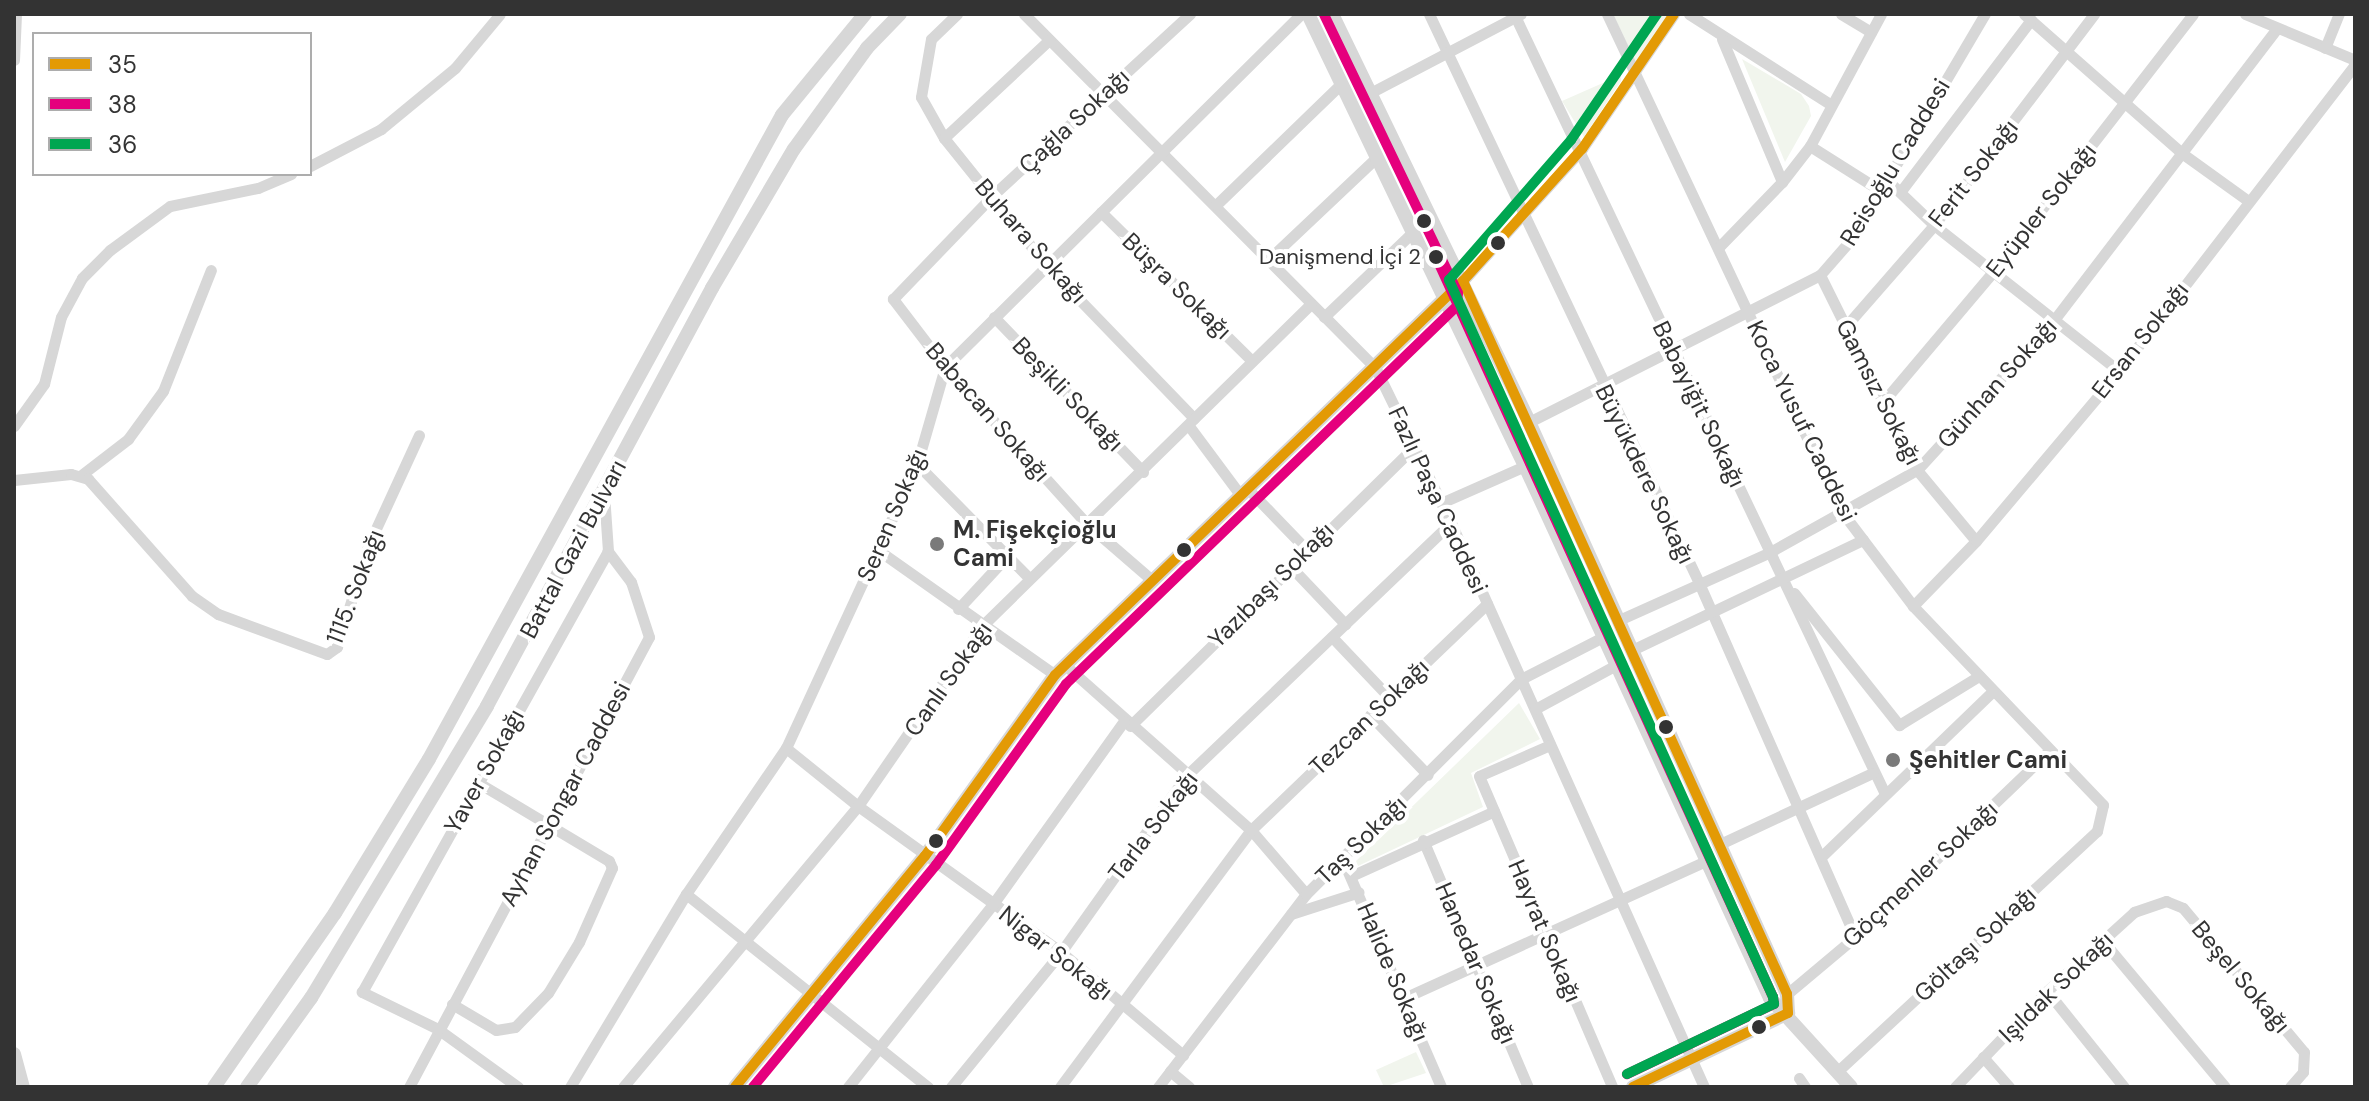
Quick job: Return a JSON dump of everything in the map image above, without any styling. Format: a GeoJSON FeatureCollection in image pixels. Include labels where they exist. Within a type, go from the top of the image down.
{"type":"FeatureCollection","features":[{"type":"Feature","properties":{"kind":"street"},"geometry":{"type":"LineString","coordinates":[[14,60],[16,14]]}},
{"type":"Feature","properties":{"kind":"street"},"geometry":{"type":"LineString","coordinates":[[312,165],[381,129],[455,68],[500,14]]}},
{"type":"Feature","properties":{"kind":"street","name":"Battal Gazi Bulvarı"},"geometry":{"type":"LineString","coordinates":[[214,1087],[335,913],[429,759],[782,115],[865,14]]}},
{"type":"Feature","properties":{"kind":"street","name":"Battal Gazi Bulvarı"},"geometry":{"type":"LineString","coordinates":[[247,1087],[311,998],[393,866],[604,494],[712,288],[794,149],[867,48],[900,14]]}},
{"type":"Feature","properties":{"kind":"street","name":"Buhara Sokağı"},"geometry":{"type":"LineString","coordinates":[[957,14],[931,39],[921,97],[944,138],[1046,265],[1191,422],[1245,492],[1306,549]]}},
{"type":"Feature","properties":{"kind":"street","name":"Fazlı Paşa Caddesi"},"geometry":{"type":"LineString","coordinates":[[1024,14],[1375,367],[1451,523],[1704,1087]]}},
{"type":"Feature","properties":{"kind":"street","name":"Çağla Sokağı"},"geometry":{"type":"LineString","coordinates":[[893,299],[992,196],[1190,14]]}},
{"type":"Feature","properties":{"kind":"street","name":"Seren Sokağı"},"geometry":{"type":"LineString","coordinates":[[570,1087],[686,894],[786,748],[917,464],[945,367],[1301,14]]}},
{"type":"Feature","properties":{"kind":"street"},"geometry":{"type":"LineString","coordinates":[[1308,14],[1605,636],[1770,998],[1788,1013],[1851,1087]]}},
{"type":"Feature","properties":{"kind":"street"},"geometry":{"type":"LineString","coordinates":[[1332,14],[1529,422],[1787,994],[1788,1013]]}},
{"type":"Feature","properties":{"kind":"street","name":"Büyükdere Sokağı"},"geometry":{"type":"LineString","coordinates":[[1429,14],[1601,385],[1699,583],[1822,856],[1855,937]]}},
{"type":"Feature","properties":{"kind":"street","name":"Koca Yusuf Caddesi"},"geometry":{"type":"LineString","coordinates":[[1607,14],[1842,512],[1913,606],[2050,750],[2099,795],[2104,811]]}},
{"type":"Feature","properties":{"kind":"street"},"geometry":{"type":"LineString","coordinates":[[735,1087],[813,997],[925,856],[1060,670],[1463,281],[1582,149],[1674,14]]}},
{"type":"Feature","properties":{"kind":"street"},"geometry":{"type":"LineString","coordinates":[[1689,14],[1721,38],[1830,104]]}},
{"type":"Feature","properties":{"kind":"street"},"geometry":{"type":"LineString","coordinates":[[1841,14],[1871,32]]}},
{"type":"Feature","properties":{"kind":"street"},"geometry":{"type":"LineString","coordinates":[[1718,248],[1782,182],[1810,146],[1881,14]]}},
{"type":"Feature","properties":{"kind":"street","name":"Reisoğlu Caddesi"},"geometry":{"type":"LineString","coordinates":[[1529,422],[1749,315],[1820,275],[1854,236],[1985,14]]}},
{"type":"Feature","properties":{"kind":"street","name":"Ferit Sokağı"},"geometry":{"type":"LineString","coordinates":[[1846,326],[1934,225],[2094,14]]}},
{"type":"Feature","properties":{"kind":"street","name":"Eyüpler Sokağı"},"geometry":{"type":"LineString","coordinates":[[1883,402],[1993,272],[2193,14]]}},
{"type":"Feature","properties":{"kind":"street"},"geometry":{"type":"LineString","coordinates":[[2325,48],[2339,14]]}},
{"type":"Feature","properties":{"kind":"street"},"geometry":{"type":"LineString","coordinates":[[1370,93],[1517,15]]}},
{"type":"Feature","properties":{"kind":"street","name":"Babayiğit Sokağı"},"geometry":{"type":"LineString","coordinates":[[1517,15],[1582,149],[1672,351],[1770,552],[1872,773],[1885,794]]}},
{"type":"Feature","properties":{"kind":"street"},"geometry":{"type":"LineString","coordinates":[[2251,15],[2355,62]]}},
{"type":"Feature","properties":{"kind":"street"},"geometry":{"type":"LineString","coordinates":[[1901,191],[2027,17],[2068,49],[2183,154],[2247,200]]}},
{"type":"Feature","properties":{"kind":"street","name":"Günhan Sokağı"},"geometry":{"type":"LineString","coordinates":[[1619,620],[1770,552],[1917,470],[2054,320],[2277,28]]}},
{"type":"Feature","properties":{"kind":"street"},"geometry":{"type":"LineString","coordinates":[[1721,38],[1782,182]]}},
{"type":"Feature","properties":{"kind":"street"},"geometry":{"type":"LineString","coordinates":[[944,138],[1049,40]]}},
{"type":"Feature","properties":{"kind":"street","name":"Ersan Sokağı"},"geometry":{"type":"LineString","coordinates":[[1913,606],[1976,541],[2119,371],[2355,62]]}},
{"type":"Feature","properties":{"kind":"street"},"geometry":{"type":"LineString","coordinates":[[1216,205],[1342,83]]}},
{"type":"Feature","properties":{"kind":"street"},"geometry":{"type":"LineString","coordinates":[[1810,146],[1901,191],[1934,225],[2119,371]]}},
{"type":"Feature","properties":{"kind":"street"},"geometry":{"type":"LineString","coordinates":[[1268,260],[1377,157]]}},
{"type":"Feature","properties":{"kind":"street"},"geometry":{"type":"LineString","coordinates":[[14,426],[30,410],[44,384],[61,317],[82,278],[110,250],[170,206],[258,188],[286,176]]}},
{"type":"Feature","properties":{"kind":"street","name":"Büşra Sokağı"},"geometry":{"type":"LineString","coordinates":[[1101,212],[1252,361]]}},
{"type":"Feature","properties":{"kind":"street"},"geometry":{"type":"LineString","coordinates":[[1324,317],[1414,231]]}},
{"type":"Feature","properties":{"kind":"street"},"geometry":{"type":"LineString","coordinates":[[14,480],[80,476],[128,439],[163,391],[211,270]]}},
{"type":"Feature","properties":{"kind":"street","name":"Gamsız Sokağı"},"geometry":{"type":"LineString","coordinates":[[1820,275],[1917,470],[1976,541]]}},
{"type":"Feature","properties":{"kind":"street","name":"Babacan Sokağı"},"geometry":{"type":"LineString","coordinates":[[893,299],[945,367],[1086,523],[1153,581]]}},
{"type":"Feature","properties":{"kind":"street","name":"Canlı Sokağı"},"geometry":{"type":"LineString","coordinates":[[623,1087],[747,944],[858,806],[983,625],[1028,577],[1143,472],[1310,305]]}},
{"type":"Feature","properties":{"kind":"street","name":"Beşikli Sokağı"},"geometry":{"type":"LineString","coordinates":[[994,317],[1143,472]]}},
{"type":"Feature","properties":{"kind":"street","name":"1115. Sokağı"},"geometry":{"type":"LineString","coordinates":[[80,476],[94,484],[192,596],[218,614],[327,654],[337,647],[368,546],[419,435]]}},
{"type":"Feature","properties":{"kind":"street","name":"Yazıbaşı Sokağı"},"geometry":{"type":"LineString","coordinates":[[848,1087],[993,904],[1127,723],[1414,447]]}},
{"type":"Feature","properties":{"kind":"street"},"geometry":{"type":"LineString","coordinates":[[917,464],[1028,577]]}},
{"type":"Feature","properties":{"kind":"street"},"geometry":{"type":"LineString","coordinates":[[1441,503],[1525,466]]}},
{"type":"Feature","properties":{"kind":"street"},"geometry":{"type":"LineString","coordinates":[[604,494],[608,551]]}},
{"type":"Feature","properties":{"kind":"street","name":"Tarla Sokağı"},"geometry":{"type":"LineString","coordinates":[[951,1087],[1061,952],[1187,775],[1451,523]]}},
{"type":"Feature","properties":{"kind":"street"},"geometry":{"type":"LineString","coordinates":[[1632,650],[1863,540]]}},
{"type":"Feature","properties":{"kind":"street"},"geometry":{"type":"LineString","coordinates":[[878,550],[958,609],[1060,670],[1127,723],[1251,830],[1306,894]]}},
{"type":"Feature","properties":{"kind":"street","name":"Yaver Sokağı"},"geometry":{"type":"LineString","coordinates":[[438,1029],[362,992],[608,551]]}},
{"type":"Feature","properties":{"kind":"street","name":"Ayhan Songar Caddesi"},"geometry":{"type":"LineString","coordinates":[[409,1087],[649,637],[631,582],[608,551]]}},
{"type":"Feature","properties":{"kind":"street"},"geometry":{"type":"LineString","coordinates":[[958,609],[1007,556]]}},
{"type":"Feature","properties":{"kind":"street"},"geometry":{"type":"LineString","coordinates":[[1291,567],[1345,624]]}},
{"type":"Feature","properties":{"kind":"street"},"geometry":{"type":"LineString","coordinates":[[1783,580],[1899,725],[1979,676]]}},
{"type":"Feature","properties":{"kind":"street","name":"Tezcan Sokağı"},"geometry":{"type":"LineString","coordinates":[[1060,1087],[1251,830],[1487,604]]}},
{"type":"Feature","properties":{"kind":"street","name":"Taş Sokağı"},"geometry":{"type":"LineString","coordinates":[[1158,1087],[1306,894],[1521,679],[1605,636]]}},
{"type":"Feature","properties":{"kind":"street"},"geometry":{"type":"LineString","coordinates":[[1332,637],[1389,697]]}},
{"type":"Feature","properties":{"kind":"street"},"geometry":{"type":"LineString","coordinates":[[1535,709],[1616,665]]}},
{"type":"Feature","properties":{"kind":"street"},"geometry":{"type":"LineString","coordinates":[[1822,856],[1993,691]]}},
{"type":"Feature","properties":{"kind":"street"},"geometry":{"type":"LineString","coordinates":[[1370,715],[1428,775]]}},
{"type":"Feature","properties":{"kind":"street","name":"Hayrat Sokağı"},"geometry":{"type":"LineString","coordinates":[[1550,745],[1479,776],[1612,1087]]}},
{"type":"Feature","properties":{"kind":"street","name":"Nigar Sokağı"},"geometry":{"type":"LineString","coordinates":[[786,748],[925,856],[1061,952],[1183,1055]]}},
{"type":"Feature","properties":{"kind":"street","name":"Göçmenler Sokağı"},"geometry":{"type":"LineString","coordinates":[[1787,994],[1855,937],[2050,750]]}},
{"type":"Feature","properties":{"kind":"street"},"geometry":{"type":"LineString","coordinates":[[1720,844],[1872,773]]}},
{"type":"Feature","properties":{"kind":"street"},"geometry":{"type":"LineString","coordinates":[[452,1004],[496,1030],[515,1027],[548,993],[579,942],[606,889],[611,864],[477,782]]}},
{"type":"Feature","properties":{"kind":"street"},"geometry":{"type":"LineString","coordinates":[[1351,876],[1423,840],[1494,811]]}},
{"type":"Feature","properties":{"kind":"street","name":"Göltaşı Sokağı"},"geometry":{"type":"LineString","coordinates":[[1837,1072],[2097,831],[2104,811]]}},
{"type":"Feature","properties":{"kind":"street","name":"Hanedar Sokağı"},"geometry":{"type":"LineString","coordinates":[[1423,840],[1528,1087]]}},
{"type":"Feature","properties":{"kind":"street","name":"Halide Sokağı"},"geometry":{"type":"LineString","coordinates":[[1342,858],[1404,998],[1436,1085]]}},
{"type":"Feature","properties":{"kind":"street"},"geometry":{"type":"LineString","coordinates":[[1404,998],[1706,861]]}},
{"type":"Feature","properties":{"kind":"street"},"geometry":{"type":"LineString","coordinates":[[1290,915],[1359,892]]}},
{"type":"Feature","properties":{"kind":"street"},"geometry":{"type":"LineString","coordinates":[[686,894],[928,1087]]}},
{"type":"Feature","properties":{"kind":"street","name":"Işıldak Sokağı"},"geometry":{"type":"LineString","coordinates":[[1955,1087],[2047,991],[2134,912],[2166,901]]}},
{"type":"Feature","properties":{"kind":"street","name":"Beşel Sokağı"},"geometry":{"type":"LineString","coordinates":[[2166,901],[2183,908],[2304,1052],[2306,1062],[2290,1087]]}},
{"type":"Feature","properties":{"kind":"street"},"geometry":{"type":"LineString","coordinates":[[2103,941],[2225,1087]]}},
{"type":"Feature","properties":{"kind":"street"},"geometry":{"type":"LineString","coordinates":[[2047,991],[2124,1087]]}},
{"type":"Feature","properties":{"kind":"street"},"geometry":{"type":"LineString","coordinates":[[1633,1087],[1788,1013]]}},
{"type":"Feature","properties":{"kind":"street"},"geometry":{"type":"LineString","coordinates":[[438,1029],[518,1087]]}},
{"type":"Feature","properties":{"kind":"street"},"geometry":{"type":"LineString","coordinates":[[14,1054],[23,1087]]}},
{"type":"Feature","properties":{"kind":"street"},"geometry":{"type":"LineString","coordinates":[[1983,1057],[2009,1087]]}},
{"type":"Feature","properties":{"kind":"street"},"geometry":{"type":"LineString","coordinates":[[1170,1071],[1189,1087]]}},
{"type":"Feature","properties":{"kind":"shaded area"},"geometry":{"type":"Polygon","coordinates":[[[1613,14],[1671,14],[1637,65],[1613,14]]]}},
{"type":"Feature","properties":{"kind":"shaded area"},"geometry":{"type":"Polygon","coordinates":[[[1742,59],[1801,94],[1809,106],[1811,116],[1785,162],[1742,59]]]}},
{"type":"Feature","properties":{"kind":"shaded area"},"geometry":{"type":"Polygon","coordinates":[[[1621,75],[1621,81],[1584,137],[1562,101],[1621,75]]]}},
{"type":"Feature","properties":{"kind":"shaded area"},"geometry":{"type":"Polygon","coordinates":[[[1519,703],[1540,739],[1471,773],[1483,807],[1358,866],[1356,861],[1519,703]]]}},
{"type":"Feature","properties":{"kind":"shaded area"},"geometry":{"type":"Polygon","coordinates":[[[1416,1052],[1426,1073],[1384,1087],[1376,1070],[1416,1052]]]}},
{"type":"Feature","properties":{"kind":"transit line","name":"38"},"geometry":{"type":"LineString","coordinates":[[753,1087],[936,865],[1066,684],[1457,306],[1458,293],[1324,14]]}},
{"type":"Feature","properties":{"kind":"transit line","name":"36"},"geometry":{"type":"LineString","coordinates":[[1627,1074],[1774,1004],[1773,997],[1449,280],[1571,140],[1657,14]]}},
{"type":"Feature","properties":{"kind":"transit line","name":"35"},"geometry":{"type":"LineString","coordinates":[[735,1087],[925,856],[1055,675],[1463,281],[1582,149],[1674,14]]}},
{"type":"Feature","properties":{"kind":"transit line","name":"38"},"geometry":{"type":"LineString","coordinates":[[1435,255],[1773,997],[1774,1004],[1627,1074]]}},
{"type":"Feature","properties":{"kind":"transit line","name":"35"},"geometry":{"type":"LineString","coordinates":[[1463,281],[1787,994],[1788,1013],[1633,1087]]}},
{"type":"Feature","properties":{"kind":"place","name":"Danişmend İçi 2"},"geometry":{"type":"Point","coordinates":[1436,257]}},
{"type":"Feature","properties":{"kind":"place","name":"M. Fişekçioğlu Cami"},"geometry":{"type":"Point","coordinates":[937,544]}},
{"type":"Feature","properties":{"kind":"place","name":"Şehitler Cami"},"geometry":{"type":"Point","coordinates":[1893,760]}}]}
